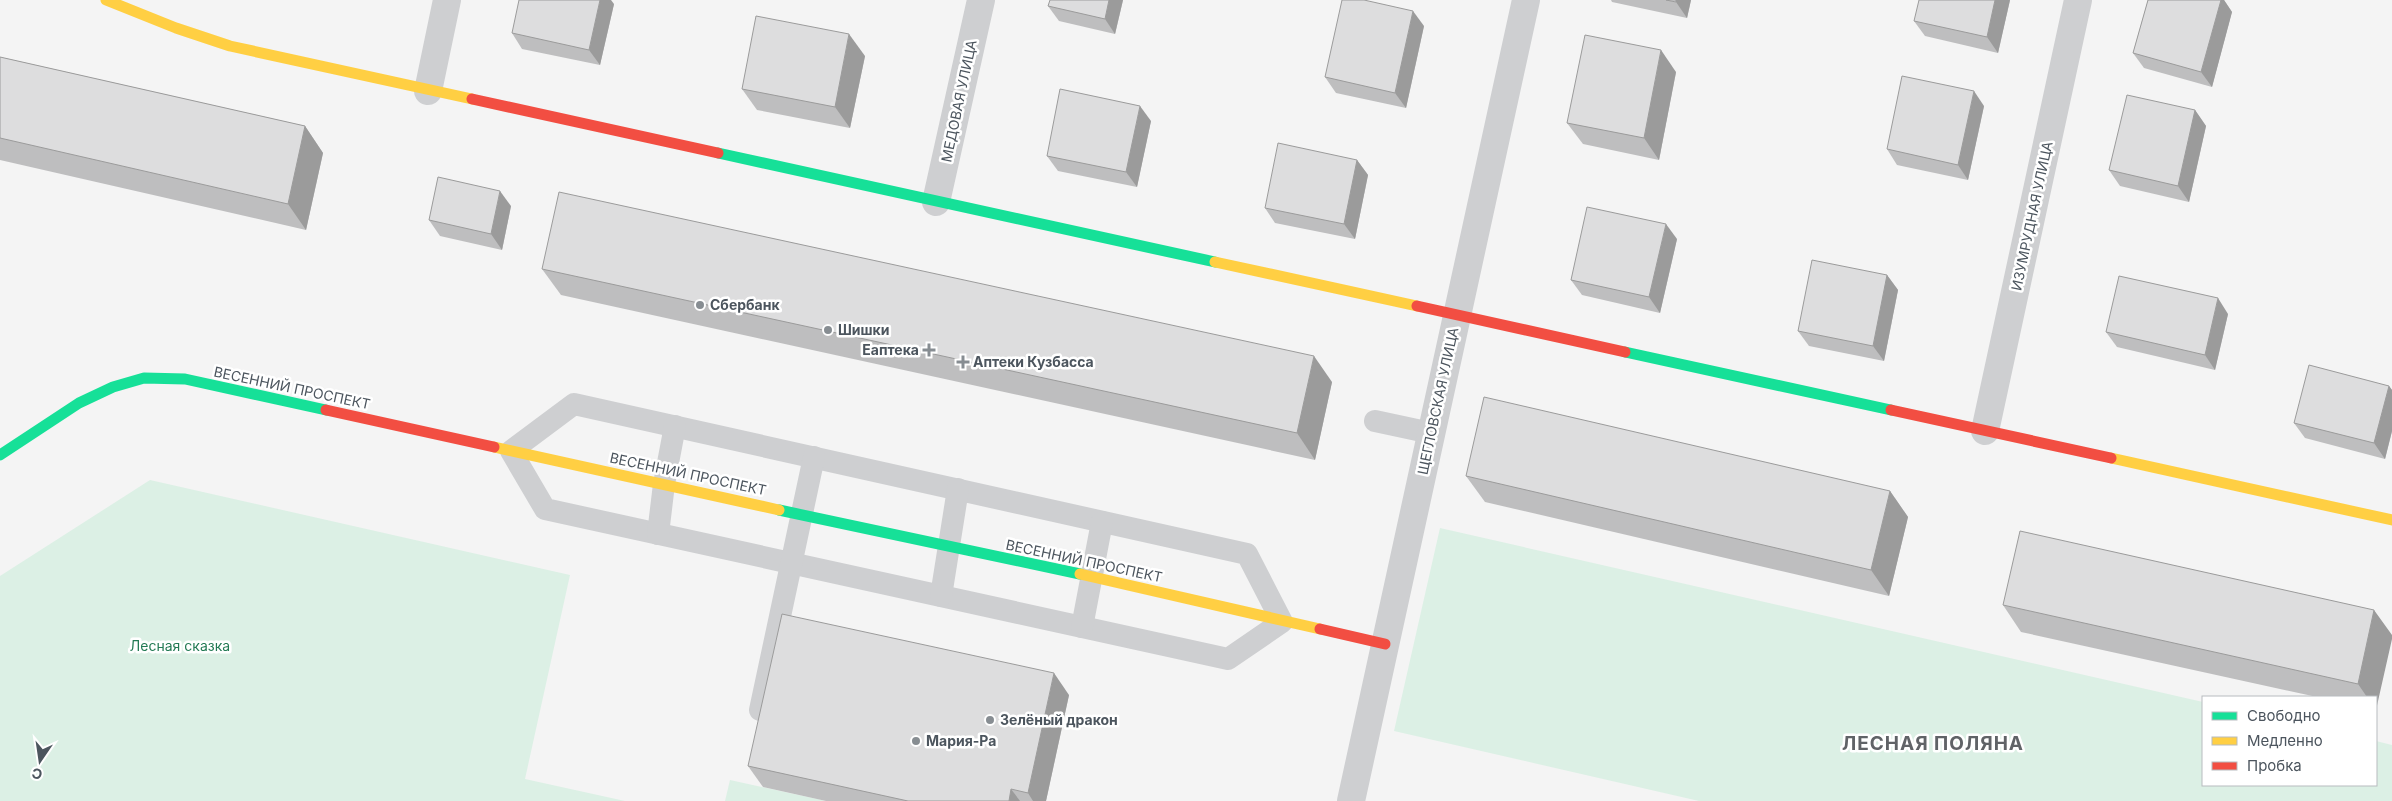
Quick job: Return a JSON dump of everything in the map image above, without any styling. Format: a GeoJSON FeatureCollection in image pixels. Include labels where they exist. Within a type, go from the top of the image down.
{"type":"FeatureCollection","features":[{"type":"Feature","properties":{"kind":"street"},"geometry":{"type":"LineString","coordinates":[[106,0],[176,28],[230,46],[2392,520]]}},
{"type":"Feature","properties":{"kind":"street"},"geometry":{"type":"LineString","coordinates":[[428,90],[448,0]]}},
{"type":"Feature","properties":{"kind":"street","name":"МЕДОВАЯ УЛИЦА"},"geometry":{"type":"LineString","coordinates":[[936,202],[981,0]]}},
{"type":"Feature","properties":{"kind":"street","name":"ЩЕГЛОВСКАЯ УЛИЦА"},"geometry":{"type":"LineString","coordinates":[[1351,801],[1526,0]]}},
{"type":"Feature","properties":{"kind":"street","name":"ИЗУМРУДНАЯ УЛИЦА"},"geometry":{"type":"LineString","coordinates":[[1985,431],[2078,0]]}},
{"type":"Feature","properties":{"kind":"street","name":"ВЕСЕННИЙ ПРОСПЕКТ"},"geometry":{"type":"LineString","coordinates":[[0,455],[79,404],[108,389],[131,381],[155,378],[185,379],[1092,577],[1282,622],[1385,644]]}},
{"type":"Feature","properties":{"kind":"lane"},"geometry":{"type":"LineString","coordinates":[[574,404],[675,426],[1247,554],[1282,622],[1228,659],[545,509],[512,451],[574,404]]}},
{"type":"Feature","properties":{"kind":"lane"},"geometry":{"type":"LineString","coordinates":[[1375,420],[1431,433]]}},
{"type":"Feature","properties":{"kind":"lane"},"geometry":{"type":"LineString","coordinates":[[658,534],[664,484],[675,426]]}},
{"type":"Feature","properties":{"kind":"lane"},"geometry":{"type":"LineString","coordinates":[[760,710],[814,457]]}},
{"type":"Feature","properties":{"kind":"lane"},"geometry":{"type":"LineString","coordinates":[[941,596],[958,489]]}},
{"type":"Feature","properties":{"kind":"lane"},"geometry":{"type":"LineString","coordinates":[[1082,627],[1102,522]]}},
{"type":"Feature","properties":{"kind":"green space","name":"Лесная сказка"},"geometry":{"type":"Polygon","coordinates":[[[150,480],[570,575],[525,779],[625,801],[0,801],[0,576],[150,480]]]}},
{"type":"Feature","properties":{"kind":"green space"},"geometry":{"type":"Polygon","coordinates":[[[1440,528],[2202,702],[2202,786],[2377,786],[2377,741],[2392,745],[2392,801],[1699,801],[1394,731],[1440,528]]]}},
{"type":"Feature","properties":{"kind":"green space"},"geometry":{"type":"Polygon","coordinates":[[[730,780],[826,801],[725,801],[730,780]]]}},
{"type":"Feature","properties":{"kind":"building"},"geometry":{"type":"Polygon","coordinates":[[[519,0],[600,0],[589,50],[512,33],[519,0]]]}},
{"type":"Feature","properties":{"kind":"building"},"geometry":{"type":"Polygon","coordinates":[[[1050,0],[1109,0],[1105,19],[1048,6],[1050,0]]]}},
{"type":"Feature","properties":{"kind":"building"},"geometry":{"type":"Polygon","coordinates":[[[1342,0],[1364,0],[1413,11],[1395,93],[1325,77],[1342,0]]]}},
{"type":"Feature","properties":{"kind":"building"},"geometry":{"type":"Polygon","coordinates":[[[1919,0],[1995,0],[1987,37],[1914,21],[1919,0]]]}},
{"type":"Feature","properties":{"kind":"building"},"geometry":{"type":"Polygon","coordinates":[[[2148,0],[2221,0],[2201,72],[2133,53],[2148,0]]]}},
{"type":"Feature","properties":{"kind":"building"},"geometry":{"type":"Polygon","coordinates":[[[756,16],[849,34],[835,107],[742,89],[756,16]]]}},
{"type":"Feature","properties":{"kind":"building"},"geometry":{"type":"Polygon","coordinates":[[[1585,35],[1661,50],[1644,138],[1567,123],[1585,35]]]}},
{"type":"Feature","properties":{"kind":"building"},"geometry":{"type":"Polygon","coordinates":[[[0,57],[305,126],[288,204],[0,138],[0,57]]]}},
{"type":"Feature","properties":{"kind":"building"},"geometry":{"type":"Polygon","coordinates":[[[1902,76],[1974,91],[1958,165],[1887,149],[1902,76]]]}},
{"type":"Feature","properties":{"kind":"building"},"geometry":{"type":"Polygon","coordinates":[[[1060,89],[1140,106],[1126,172],[1047,156],[1060,89]]]}},
{"type":"Feature","properties":{"kind":"building"},"geometry":{"type":"Polygon","coordinates":[[[2127,95],[2195,110],[2178,186],[2109,170],[2127,95]]]}},
{"type":"Feature","properties":{"kind":"building"},"geometry":{"type":"Polygon","coordinates":[[[1278,143],[1357,160],[1344,224],[1265,208],[1278,143]]]}},
{"type":"Feature","properties":{"kind":"building"},"geometry":{"type":"Polygon","coordinates":[[[438,177],[500,191],[491,234],[429,220],[438,177]]]}},
{"type":"Feature","properties":{"kind":"building"},"geometry":{"type":"Polygon","coordinates":[[[559,192],[1314,356],[1297,433],[542,269],[559,192]]]}},
{"type":"Feature","properties":{"kind":"building"},"geometry":{"type":"Polygon","coordinates":[[[1587,207],[1666,224],[1649,297],[1571,280],[1587,207]]]}},
{"type":"Feature","properties":{"kind":"building"},"geometry":{"type":"Polygon","coordinates":[[[1812,260],[1887,275],[1873,346],[1798,331],[1812,260]]]}},
{"type":"Feature","properties":{"kind":"building"},"geometry":{"type":"Polygon","coordinates":[[[2119,276],[2218,298],[2205,355],[2106,332],[2119,276]]]}},
{"type":"Feature","properties":{"kind":"building"},"geometry":{"type":"Polygon","coordinates":[[[2309,365],[2389,386],[2374,443],[2294,423],[2309,365]]]}},
{"type":"Feature","properties":{"kind":"building"},"geometry":{"type":"Polygon","coordinates":[[[1484,397],[1890,491],[1871,570],[1466,476],[1484,397]]]}},
{"type":"Feature","properties":{"kind":"building"},"geometry":{"type":"Polygon","coordinates":[[[2020,531],[2374,610],[2358,684],[2003,605],[2020,531]]]}},
{"type":"Feature","properties":{"kind":"building","name":"Мария-Ра"},"geometry":{"type":"Polygon","coordinates":[[[782,614],[1054,673],[1028,793],[1011,789],[1009,801],[908,801],[748,766],[782,614]]]}},
{"type":"Feature","properties":{"kind":"traffic: fast"},"geometry":{"type":"LineString","coordinates":[[718,153],[1215,262]]}},
{"type":"Feature","properties":{"kind":"traffic: fast"},"geometry":{"type":"LineString","coordinates":[[1625,352],[1891,410]]}},
{"type":"Feature","properties":{"kind":"traffic: fast"},"geometry":{"type":"LineString","coordinates":[[0,455],[79,403],[113,387],[144,378],[185,379],[326,410]]}},
{"type":"Feature","properties":{"kind":"traffic: fast"},"geometry":{"type":"LineString","coordinates":[[779,510],[1080,574]]}},
{"type":"Feature","properties":{"kind":"traffic: slow"},"geometry":{"type":"LineString","coordinates":[[106,0],[176,28],[230,46],[472,99]]}},
{"type":"Feature","properties":{"kind":"traffic: slow"},"geometry":{"type":"LineString","coordinates":[[1215,262],[1417,306]]}},
{"type":"Feature","properties":{"kind":"traffic: slow"},"geometry":{"type":"LineString","coordinates":[[494,447],[779,510]]}},
{"type":"Feature","properties":{"kind":"traffic: slow"},"geometry":{"type":"LineString","coordinates":[[2111,458],[2392,520]]}},
{"type":"Feature","properties":{"kind":"traffic: slow"},"geometry":{"type":"LineString","coordinates":[[1080,574],[1320,629]]}},
{"type":"Feature","properties":{"kind":"traffic: jam"},"geometry":{"type":"LineString","coordinates":[[472,99],[718,153]]}},
{"type":"Feature","properties":{"kind":"traffic: jam"},"geometry":{"type":"LineString","coordinates":[[1417,306],[1625,352]]}},
{"type":"Feature","properties":{"kind":"traffic: jam"},"geometry":{"type":"LineString","coordinates":[[326,410],[494,447]]}},
{"type":"Feature","properties":{"kind":"traffic: jam"},"geometry":{"type":"LineString","coordinates":[[1891,410],[2111,458]]}},
{"type":"Feature","properties":{"kind":"traffic: jam"},"geometry":{"type":"LineString","coordinates":[[1320,629],[1385,644]]}},
{"type":"Feature","properties":{"kind":"place","name":"Сбербанк"},"geometry":{"type":"Point","coordinates":[700,305]}},
{"type":"Feature","properties":{"kind":"place","name":"Шишки"},"geometry":{"type":"Point","coordinates":[828,330]}},
{"type":"Feature","properties":{"kind":"place","name":"Еаптека"},"geometry":{"type":"Point","coordinates":[929,350]}},
{"type":"Feature","properties":{"kind":"place","name":"Аптеки Кузбасса"},"geometry":{"type":"Point","coordinates":[963,362]}},
{"type":"Feature","properties":{"kind":"place","name":"Зелёный дракон"},"geometry":{"type":"Point","coordinates":[990,720]}},
{"type":"Feature","properties":{"kind":"place","name":"Мария-Ра"},"geometry":{"type":"Point","coordinates":[916,741]}},
{"type":"Feature","properties":{"kind":"district","name":"ЛЕСНАЯ ПОЛЯНА"},"geometry":{"type":"Point","coordinates":[1933,743]}}]}
